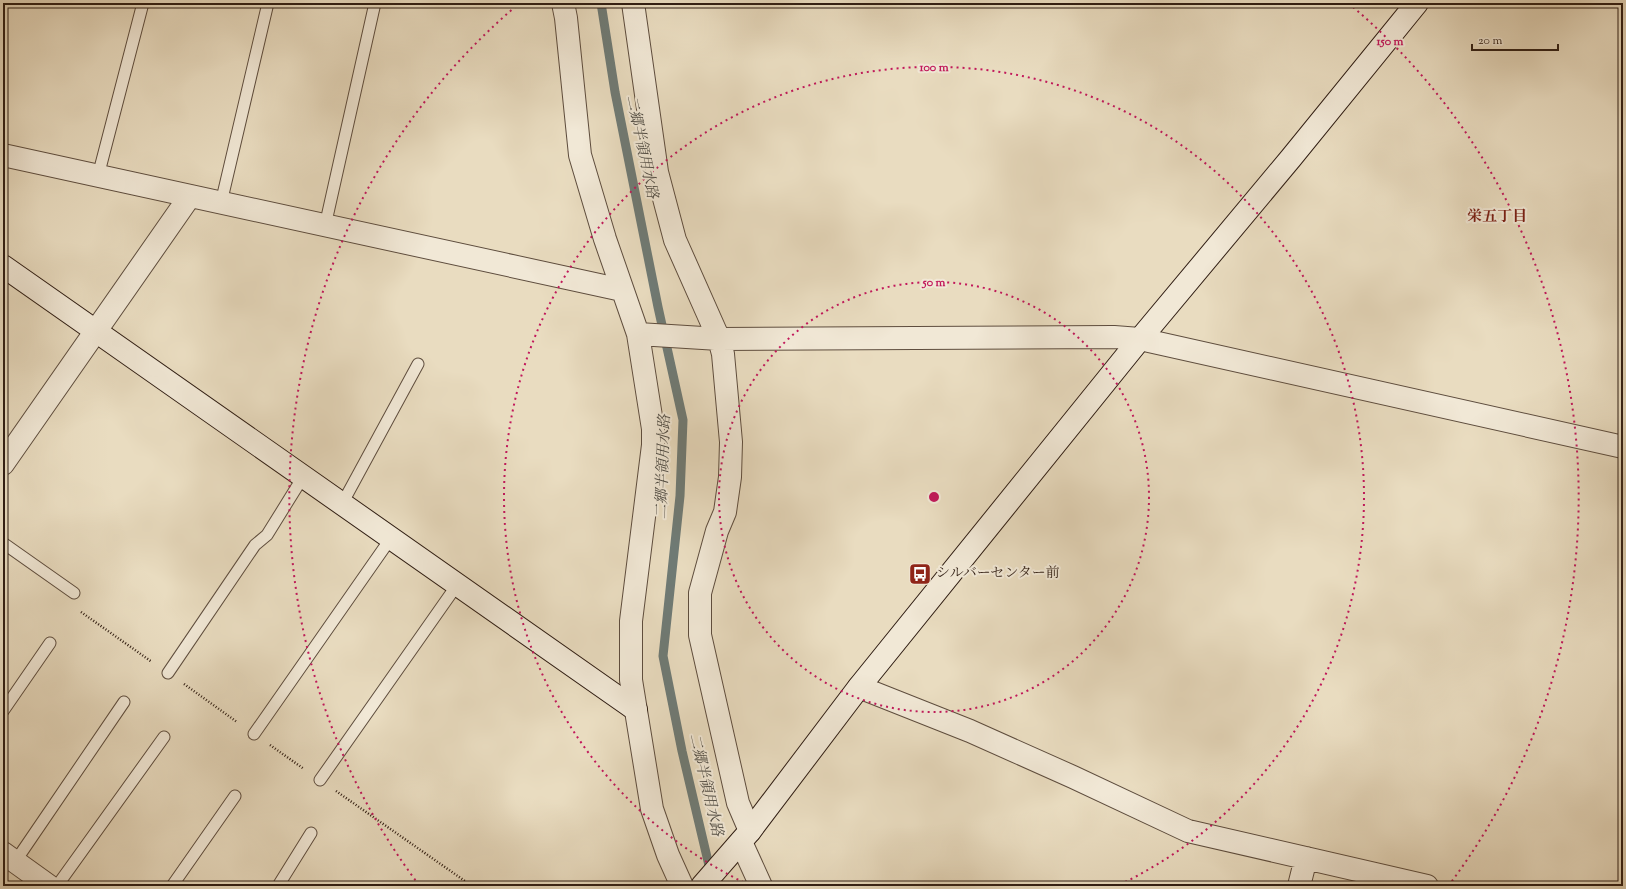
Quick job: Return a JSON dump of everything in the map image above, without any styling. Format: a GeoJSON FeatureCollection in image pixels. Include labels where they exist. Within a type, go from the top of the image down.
{"type":"FeatureCollection","features":[{"type":"Feature","properties":{"kind":"street"},"geometry":{"type":"LineString","coordinates":[[563,3],[566,18],[580,156],[622,290],[638,334],[653,429],[653,445],[631,621],[631,680],[652,808],[668,855],[682,886]]}},
{"type":"Feature","properties":{"kind":"street"},"geometry":{"type":"LineString","coordinates":[[633,3],[657,172],[675,240],[719,339],[723,354],[731,442],[730,476],[724,512],[717,531],[700,593],[700,635],[738,803],[741,841],[761,886]]}},
{"type":"Feature","properties":{"kind":"street"},"geometry":{"type":"LineString","coordinates":[[702,886],[741,841],[859,687],[1140,339],[1291,158],[1417,3]]}},
{"type":"Feature","properties":{"kind":"street"},"geometry":{"type":"LineString","coordinates":[[3,155],[622,290]]}},
{"type":"Feature","properties":{"kind":"street"},"geometry":{"type":"LineString","coordinates":[[3,464],[97,332],[190,196]]}},
{"type":"Feature","properties":{"kind":"street"},"geometry":{"type":"LineString","coordinates":[[3,266],[636,710]]}},
{"type":"Feature","properties":{"kind":"street"},"geometry":{"type":"LineString","coordinates":[[638,334],[719,339],[1114,337],[1140,339],[1623,447]]}},
{"type":"Feature","properties":{"kind":"street"},"geometry":{"type":"LineString","coordinates":[[859,687],[970,731],[1188,831],[1427,886]]}},
{"type":"Feature","properties":{"kind":"street"},"geometry":{"type":"LineString","coordinates":[[7,858],[49,886]]}},
{"type":"Feature","properties":{"kind":"street"},"geometry":{"type":"LineString","coordinates":[[1299,886],[1306,858]]}},
{"type":"Feature","properties":{"kind":"lane"},"geometry":{"type":"LineString","coordinates":[[98,176],[143,3]]}},
{"type":"Feature","properties":{"kind":"lane"},"geometry":{"type":"LineString","coordinates":[[221,203],[268,3]]}},
{"type":"Feature","properties":{"kind":"lane"},"geometry":{"type":"LineString","coordinates":[[326,226],[375,3]]}},
{"type":"Feature","properties":{"kind":"lane"},"geometry":{"type":"LineString","coordinates":[[342,504],[418,364]]}},
{"type":"Feature","properties":{"kind":"lane"},"geometry":{"type":"LineString","coordinates":[[168,673],[255,545],[267,535],[303,476]]}},
{"type":"Feature","properties":{"kind":"lane"},"geometry":{"type":"LineString","coordinates":[[254,734],[391,538]]}},
{"type":"Feature","properties":{"kind":"lane"},"geometry":{"type":"LineString","coordinates":[[3,543],[74,593]]}},
{"type":"Feature","properties":{"kind":"lane"},"geometry":{"type":"LineString","coordinates":[[320,780],[457,585]]}},
{"type":"Feature","properties":{"kind":"lane"},"geometry":{"type":"LineString","coordinates":[[3,711],[50,643]]}},
{"type":"Feature","properties":{"kind":"lane"},"geometry":{"type":"LineString","coordinates":[[7,858],[124,702]]}},
{"type":"Feature","properties":{"kind":"lane"},"geometry":{"type":"LineString","coordinates":[[57,886],[164,737]]}},
{"type":"Feature","properties":{"kind":"lane"},"geometry":{"type":"LineString","coordinates":[[172,886],[234,796]]}},
{"type":"Feature","properties":{"kind":"lane"},"geometry":{"type":"LineString","coordinates":[[278,886],[311,833]]}},
{"type":"Feature","properties":{"kind":"waterway","name":"二郷半領用水路"},"geometry":{"type":"LineString","coordinates":[[601,3],[615,92],[658,307],[683,420],[680,496],[663,656],[682,751],[711,874]]}},
{"type":"Feature","properties":{"kind":"place","name":"シルバーセンター前"},"geometry":{"type":"Point","coordinates":[920,574]}},
{"type":"Feature","properties":{"kind":"district","name":"栄五丁目"},"geometry":{"type":"Point","coordinates":[1497,217]}}]}
